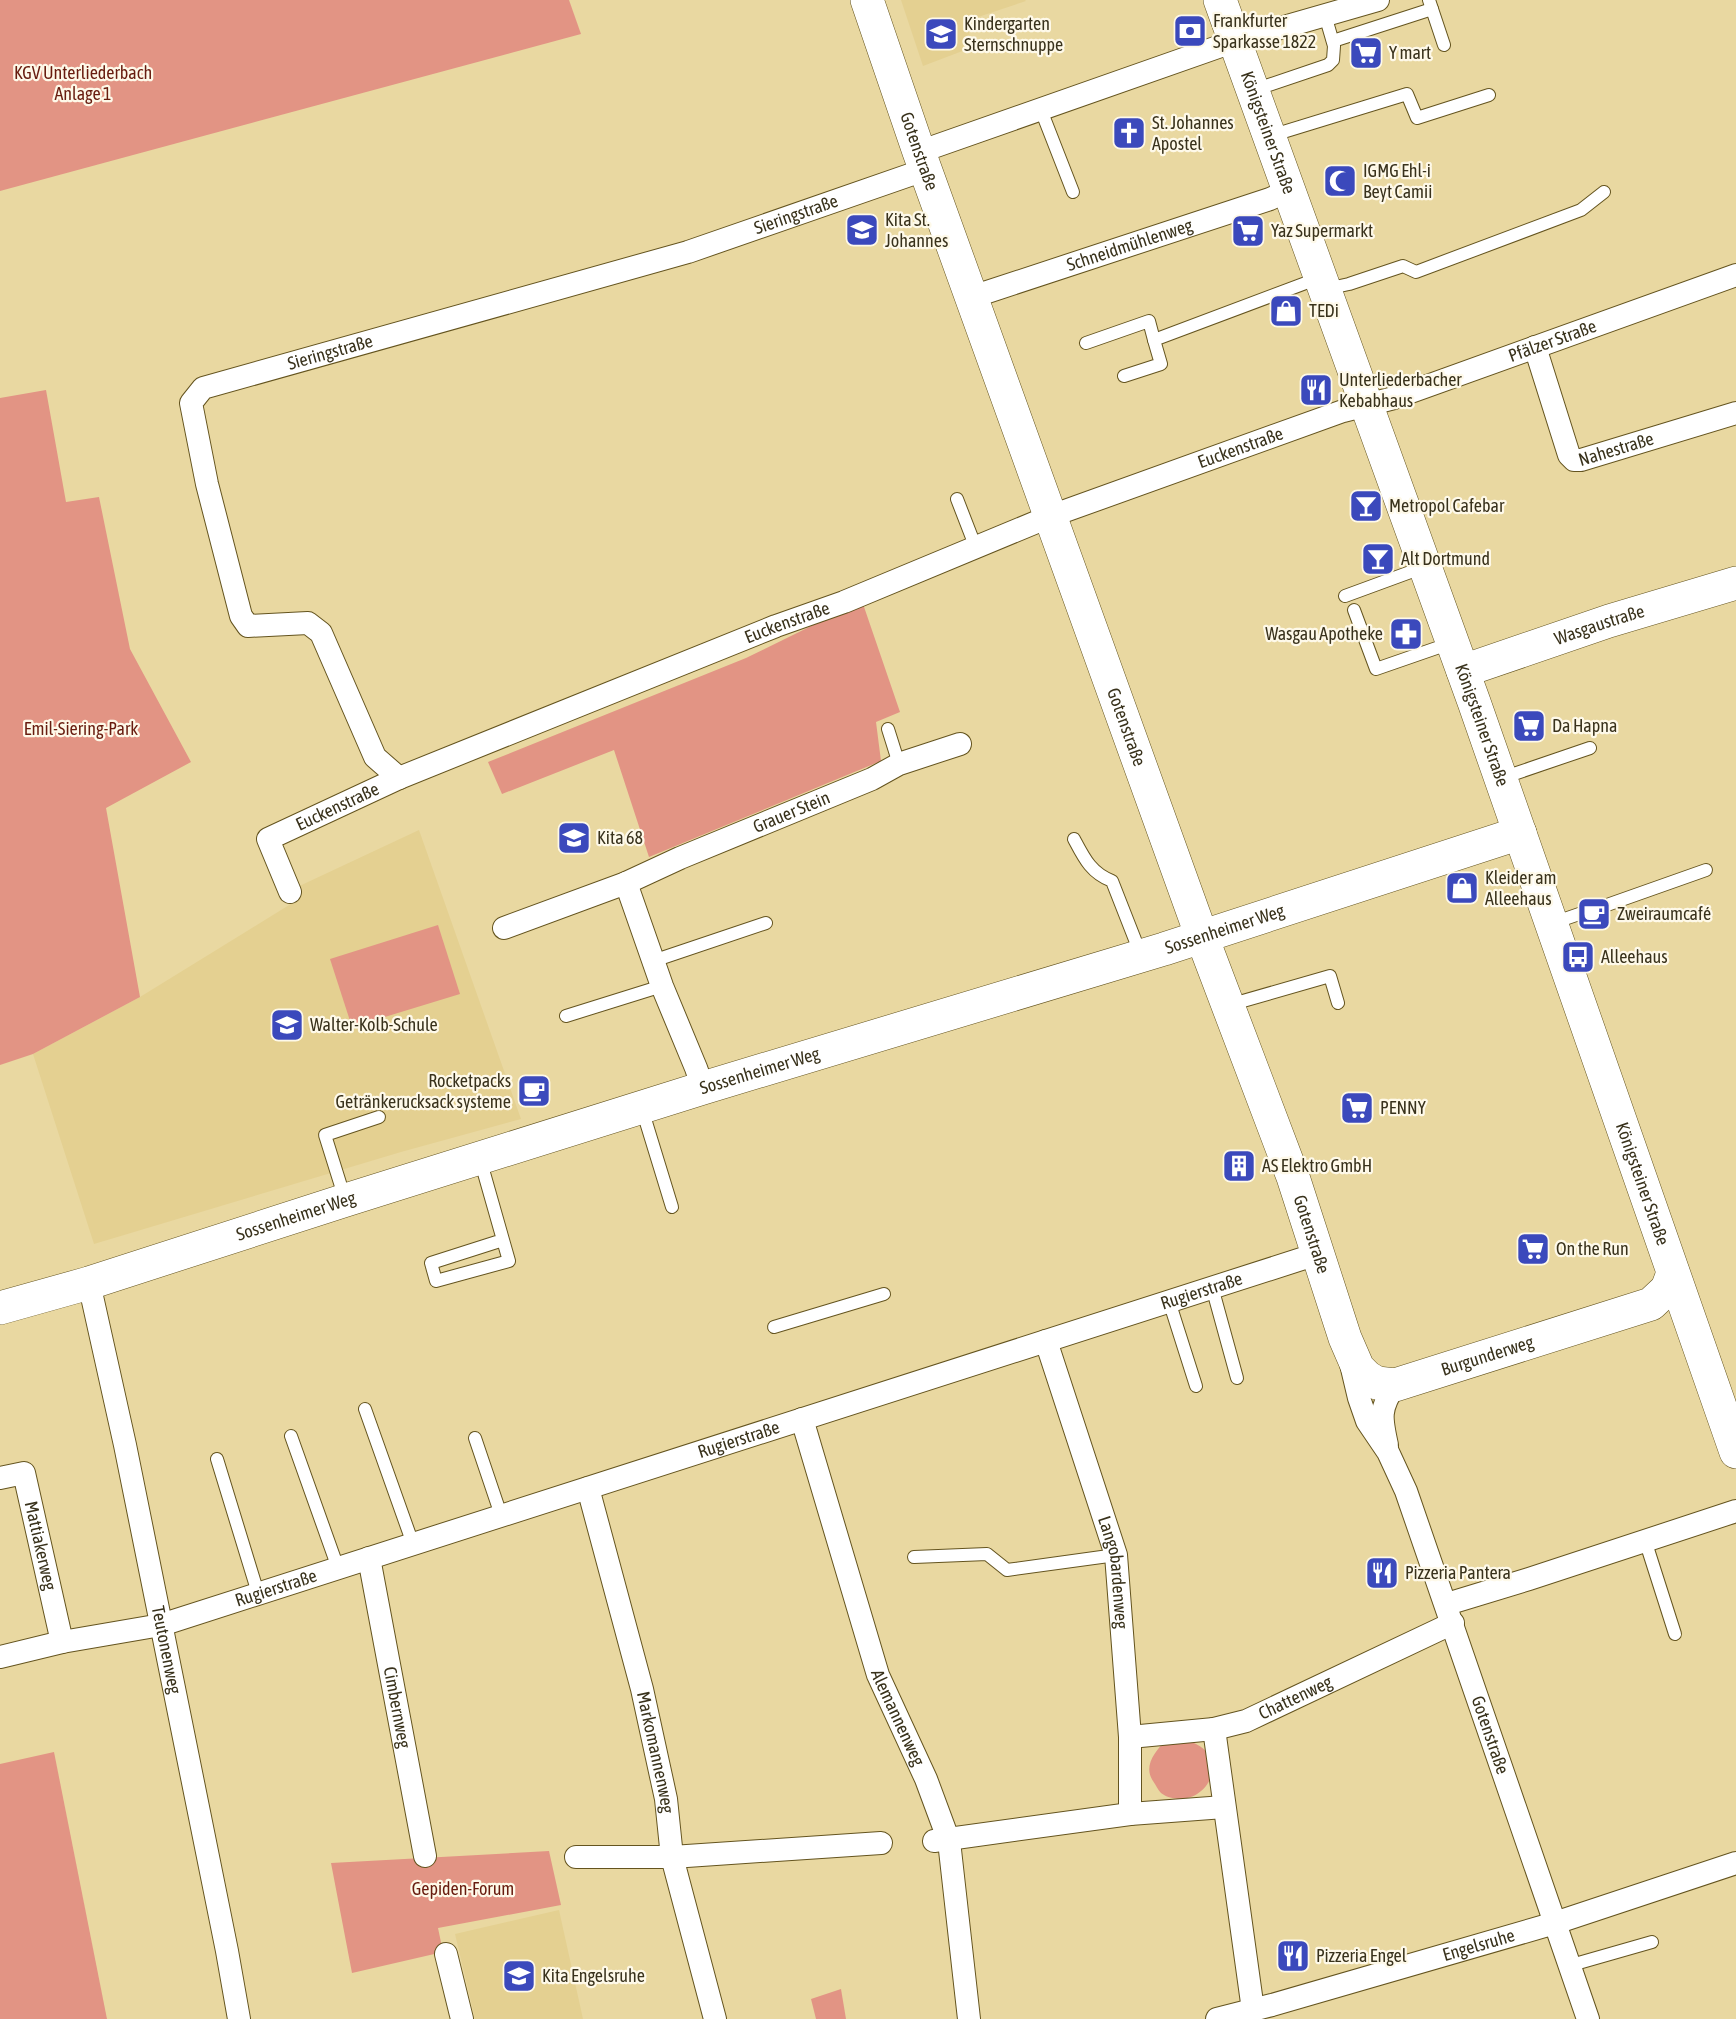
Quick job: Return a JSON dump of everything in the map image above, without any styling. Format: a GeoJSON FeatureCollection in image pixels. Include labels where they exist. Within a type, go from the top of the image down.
{"type":"FeatureCollection","features":[{"type":"Feature","properties":{"kind":"main road","name":"Gotenstraße"},"geometry":{"type":"LineString","coordinates":[[867,0],[1202,937],[1293,1177],[1345,1338]]}},
{"type":"Feature","properties":{"kind":"main road","name":"Königsteiner Straße"},"geometry":{"type":"LineString","coordinates":[[1220,0],[1458,657],[1736,1452]]}},
{"type":"Feature","properties":{"kind":"main road","name":"Wasgaustraße"},"geometry":{"type":"LineString","coordinates":[[1458,657],[1609,621],[1736,583]]}},
{"type":"Feature","properties":{"kind":"main road","name":"Sossenheimer Weg"},"geometry":{"type":"LineString","coordinates":[[0,1308],[88,1283],[703,1088],[1202,937],[1520,833]]}},
{"type":"Feature","properties":{"kind":"main road"},"geometry":{"type":"LineString","coordinates":[[1651,1304],[1667,1289],[1673,1273]]}},
{"type":"Feature","properties":{"kind":"main road"},"geometry":{"type":"LineString","coordinates":[[1651,1304],[1669,1308],[1690,1320]]}},
{"type":"Feature","properties":{"kind":"main road","name":"Burgunderweg"},"geometry":{"type":"LineString","coordinates":[[1395,1385],[1651,1304]]}},
{"type":"Feature","properties":{"kind":"main road"},"geometry":{"type":"LineString","coordinates":[[1345,1338],[1358,1368],[1367,1377],[1377,1383],[1395,1385]]}},
{"type":"Feature","properties":{"kind":"street","name":"Sieringstraße"},"geometry":{"type":"LineString","coordinates":[[399,778],[375,757],[321,633],[308,623],[248,626],[241,616],[207,484],[191,403],[203,388],[688,252],[923,161],[1041,110],[1235,41],[1378,0]]}},
{"type":"Feature","properties":{"kind":"street","name":"Schneidmühlenweg"},"geometry":{"type":"LineString","coordinates":[[972,297],[1270,199],[1288,190]]}},
{"type":"Feature","properties":{"kind":"street","name":"Pfälzer Straße"},"geometry":{"type":"LineString","coordinates":[[1367,406],[1736,275]]}},
{"type":"Feature","properties":{"kind":"street","name":"Nahestraße"},"geometry":{"type":"LineString","coordinates":[[1535,347],[1569,455],[1574,460],[1581,460],[1736,413]]}},
{"type":"Feature","properties":{"kind":"street","name":"Euckenstraße"},"geometry":{"type":"LineString","coordinates":[[290,892],[268,839],[399,778],[776,626],[844,602],[1051,516],[1343,411],[1367,406]]}},
{"type":"Feature","properties":{"kind":"street","name":"Grauer Stein"},"geometry":{"type":"LineString","coordinates":[[504,928],[626,883],[680,858],[872,779],[899,764],[960,744]]}},
{"type":"Feature","properties":{"kind":"street"},"geometry":{"type":"LineString","coordinates":[[626,883],[652,961],[703,1088]]}},
{"type":"Feature","properties":{"kind":"street","name":"Rugierstraße"},"geometry":{"type":"LineString","coordinates":[[161,1625],[1317,1254]]}},
{"type":"Feature","properties":{"kind":"street","name":"Teutonenweg"},"geometry":{"type":"LineString","coordinates":[[88,1283],[125,1445],[239,2019]]}},
{"type":"Feature","properties":{"kind":"street","name":"Gotenstraße"},"geometry":{"type":"LineString","coordinates":[[1345,1338],[1359,1398],[1367,1421],[1388,1452],[1406,1491],[1450,1613],[1568,1966],[1588,2019]]}},
{"type":"Feature","properties":{"kind":"street","name":"Langobardenweg"},"geometry":{"type":"LineString","coordinates":[[1046,1341],[1116,1555],[1130,1737],[1130,1814]]}},
{"type":"Feature","properties":{"kind":"street","name":"Gotenstraße"},"geometry":{"type":"LineString","coordinates":[[1388,1452],[1381,1417],[1395,1385]]}},
{"type":"Feature","properties":{"kind":"street","name":"Alemannenweg"},"geometry":{"type":"LineString","coordinates":[[802,1419],[878,1675],[926,1779],[940,1841],[969,2019]]}},
{"type":"Feature","properties":{"kind":"street","name":"Mattiakerweg"},"geometry":{"type":"LineString","coordinates":[[0,1478],[24,1473],[62,1642]]}},
{"type":"Feature","properties":{"kind":"street","name":"Markomannenweg"},"geometry":{"type":"LineString","coordinates":[[588,1488],[642,1689],[666,1799],[672,1857],[715,2019]]}},
{"type":"Feature","properties":{"kind":"street","name":"Chattenweg"},"geometry":{"type":"LineString","coordinates":[[1130,1737],[1215,1729],[1246,1721],[1450,1613],[1529,1579],[1736,1510]]}},
{"type":"Feature","properties":{"kind":"street","name":"Cimbernweg"},"geometry":{"type":"LineString","coordinates":[[369,1558],[425,1856]]}},
{"type":"Feature","properties":{"kind":"street"},"geometry":{"type":"LineString","coordinates":[[0,1657],[62,1642],[161,1625]]}},
{"type":"Feature","properties":{"kind":"street"},"geometry":{"type":"LineString","coordinates":[[1215,1729],[1253,2010]]}},
{"type":"Feature","properties":{"kind":"street"},"geometry":{"type":"LineString","coordinates":[[940,1841],[1130,1814],[1224,1807]]}},
{"type":"Feature","properties":{"kind":"street"},"geometry":{"type":"LineString","coordinates":[[576,1857],[672,1857],[881,1843]]}},
{"type":"Feature","properties":{"kind":"street","name":"Engelsruhe"},"geometry":{"type":"LineString","coordinates":[[1217,2019],[1555,1923],[1736,1863]]}},
{"type":"Feature","properties":{"kind":"street"},"geometry":{"type":"LineString","coordinates":[[446,1954],[462,2019]]}},
{"type":"Feature","properties":{"kind":"lane"},"geometry":{"type":"LineString","coordinates":[[1333,41],[1430,4],[1444,45]]}},
{"type":"Feature","properties":{"kind":"lane"},"geometry":{"type":"LineString","coordinates":[[1253,91],[1328,65],[1334,55],[1333,41],[1325,15]]}},
{"type":"Feature","properties":{"kind":"lane"},"geometry":{"type":"LineString","coordinates":[[1269,136],[1407,94],[1417,118],[1489,95]]}},
{"type":"Feature","properties":{"kind":"lane"},"geometry":{"type":"LineString","coordinates":[[1041,110],[1072,192]]}},
{"type":"Feature","properties":{"kind":"lane"},"geometry":{"type":"LineString","coordinates":[[1154,340],[1323,283],[1349,284],[1402,266],[1416,272],[1581,210],[1604,192]]}},
{"type":"Feature","properties":{"kind":"lane"},"geometry":{"type":"LineString","coordinates":[[1086,343],[1149,321],[1161,364],[1124,376]]}},
{"type":"Feature","properties":{"kind":"lane"},"geometry":{"type":"LineString","coordinates":[[957,499],[976,548]]}},
{"type":"Feature","properties":{"kind":"lane"},"geometry":{"type":"LineString","coordinates":[[1346,596],[1425,566]]}},
{"type":"Feature","properties":{"kind":"lane"},"geometry":{"type":"LineString","coordinates":[[1354,610],[1376,669],[1458,657]]}},
{"type":"Feature","properties":{"kind":"lane"},"geometry":{"type":"LineString","coordinates":[[888,729],[899,764]]}},
{"type":"Feature","properties":{"kind":"lane"},"geometry":{"type":"LineString","coordinates":[[1501,778],[1590,748]]}},
{"type":"Feature","properties":{"kind":"lane"},"geometry":{"type":"LineString","coordinates":[[1074,839],[1089,867],[1112,881],[1141,956]]}},
{"type":"Feature","properties":{"kind":"lane"},"geometry":{"type":"LineString","coordinates":[[1607,905],[1706,870]]}},
{"type":"Feature","properties":{"kind":"lane"},"geometry":{"type":"LineString","coordinates":[[1552,924],[1582,913]]}},
{"type":"Feature","properties":{"kind":"lane"},"geometry":{"type":"LineString","coordinates":[[652,961],[766,923]]}},
{"type":"Feature","properties":{"kind":"lane"},"geometry":{"type":"LineString","coordinates":[[1228,1005],[1330,976],[1338,1003]]}},
{"type":"Feature","properties":{"kind":"lane"},"geometry":{"type":"LineString","coordinates":[[566,1016],[662,986]]}},
{"type":"Feature","properties":{"kind":"lane"},"geometry":{"type":"LineString","coordinates":[[642,1107],[672,1207]]}},
{"type":"Feature","properties":{"kind":"lane"},"geometry":{"type":"LineString","coordinates":[[346,1200],[325,1135],[379,1118]]}},
{"type":"Feature","properties":{"kind":"lane"},"geometry":{"type":"LineString","coordinates":[[480,1158],[509,1261],[436,1281],[431,1263],[503,1240]]}},
{"type":"Feature","properties":{"kind":"lane"},"geometry":{"type":"LineString","coordinates":[[1212,1287],[1237,1378]]}},
{"type":"Feature","properties":{"kind":"lane"},"geometry":{"type":"LineString","coordinates":[[774,1327],[884,1294]]}},
{"type":"Feature","properties":{"kind":"lane"},"geometry":{"type":"LineString","coordinates":[[1169,1301],[1196,1386]]}},
{"type":"Feature","properties":{"kind":"lane"},"geometry":{"type":"LineString","coordinates":[[365,1409],[412,1544]]}},
{"type":"Feature","properties":{"kind":"lane"},"geometry":{"type":"LineString","coordinates":[[291,1436],[338,1568]]}},
{"type":"Feature","properties":{"kind":"lane"},"geometry":{"type":"LineString","coordinates":[[475,1438],[501,1515]]}},
{"type":"Feature","properties":{"kind":"lane"},"geometry":{"type":"LineString","coordinates":[[217,1459],[258,1593]]}},
{"type":"Feature","properties":{"kind":"lane"},"geometry":{"type":"LineString","coordinates":[[1645,1540],[1675,1634]]}},
{"type":"Feature","properties":{"kind":"lane"},"geometry":{"type":"LineString","coordinates":[[914,1557],[987,1554],[1007,1570],[1116,1555]]}},
{"type":"Feature","properties":{"kind":"lane"},"geometry":{"type":"LineString","coordinates":[[1568,1966],[1652,1942]]}},
{"type":"Feature","properties":{"kind":"shaded area","name":"Kindergarten Sternschnuppe"},"geometry":{"type":"Polygon","coordinates":[[[901,0],[1026,1],[966,21],[973,47],[923,66],[901,0]]]}},
{"type":"Feature","properties":{"kind":"shaded area","name":"Walter-Kolb-Schule"},"geometry":{"type":"Polygon","coordinates":[[[419,830],[521,1119],[401,1152],[94,1244],[33,1054],[140,997],[294,902],[293,889],[419,830]]]}},
{"type":"Feature","properties":{"kind":"shaded area","name":"Kita Engelsruhe"},"geometry":{"type":"Polygon","coordinates":[[[559,1910],[583,2019],[475,2019],[455,1934],[559,1910]]]}},
{"type":"Feature","properties":{"kind":"green space","name":"KGV Unterliederbach Anlage 1"},"geometry":{"type":"Polygon","coordinates":[[[0,0],[569,0],[581,34],[0,191],[0,0]]]}},
{"type":"Feature","properties":{"kind":"green space","name":"Emil-Siering-Park"},"geometry":{"type":"Polygon","coordinates":[[[46,390],[66,502],[99,497],[130,649],[191,762],[106,808],[140,997],[33,1054],[0,1065],[0,398],[46,390]]]}},
{"type":"Feature","properties":{"kind":"green space"},"geometry":{"type":"Polygon","coordinates":[[[862,601],[900,712],[876,722],[881,761],[649,857],[614,750],[502,794],[488,762],[746,658],[862,601]]]}},
{"type":"Feature","properties":{"kind":"green space"},"geometry":{"type":"Polygon","coordinates":[[[438,925],[460,994],[352,1027],[330,959],[438,925]]]}},
{"type":"Feature","properties":{"kind":"green space"},"geometry":{"type":"Polygon","coordinates":[[[1178,1739],[1194,1743],[1211,1759],[1211,1778],[1199,1793],[1189,1798],[1178,1799],[1161,1793],[1149,1770],[1154,1755],[1165,1741],[1178,1739]]]}},
{"type":"Feature","properties":{"kind":"green space"},"geometry":{"type":"Polygon","coordinates":[[[54,1752],[107,2019],[0,2019],[0,1764],[54,1752]]]}},
{"type":"Feature","properties":{"kind":"green space","name":"Gepiden-Forum"},"geometry":{"type":"Polygon","coordinates":[[[549,1851],[561,1905],[438,1928],[443,1952],[352,1973],[331,1863],[549,1851]]]}},
{"type":"Feature","properties":{"kind":"green space"},"geometry":{"type":"Polygon","coordinates":[[[841,1989],[846,2019],[816,2019],[811,1999],[841,1989]]]}},
{"type":"Feature","properties":{"kind":"place","name":"Frankfurter Sparkasse 1822"},"geometry":{"type":"Point","coordinates":[1190,31]}},
{"type":"Feature","properties":{"kind":"place","name":"Kindergarten Sternschnuppe"},"geometry":{"type":"Point","coordinates":[941,34]}},
{"type":"Feature","properties":{"kind":"place","name":"Y mart"},"geometry":{"type":"Point","coordinates":[1366,53]}},
{"type":"Feature","properties":{"kind":"place","name":"St. Johannes Apostel"},"geometry":{"type":"Point","coordinates":[1129,133]}},
{"type":"Feature","properties":{"kind":"place","name":"IGMG Ehl-i Beyt Camii"},"geometry":{"type":"Point","coordinates":[1340,181]}},
{"type":"Feature","properties":{"kind":"place","name":"Kita St. Johannes"},"geometry":{"type":"Point","coordinates":[862,230]}},
{"type":"Feature","properties":{"kind":"place","name":"Yaz Supermarkt"},"geometry":{"type":"Point","coordinates":[1248,231]}},
{"type":"Feature","properties":{"kind":"place","name":"TEDi"},"geometry":{"type":"Point","coordinates":[1286,311]}},
{"type":"Feature","properties":{"kind":"place","name":"Unterliederbacher Kebabhaus"},"geometry":{"type":"Point","coordinates":[1316,390]}},
{"type":"Feature","properties":{"kind":"place","name":"Metropol Cafebar"},"geometry":{"type":"Point","coordinates":[1366,506]}},
{"type":"Feature","properties":{"kind":"place","name":"Alt Dortmund"},"geometry":{"type":"Point","coordinates":[1378,559]}},
{"type":"Feature","properties":{"kind":"place","name":"Wasgau Apotheke"},"geometry":{"type":"Point","coordinates":[1406,634]}},
{"type":"Feature","properties":{"kind":"place","name":"Da Hapna"},"geometry":{"type":"Point","coordinates":[1529,726]}},
{"type":"Feature","properties":{"kind":"place","name":"Kita 68"},"geometry":{"type":"Point","coordinates":[574,838]}},
{"type":"Feature","properties":{"kind":"place","name":"Kleider am Alleehaus"},"geometry":{"type":"Point","coordinates":[1462,888]}},
{"type":"Feature","properties":{"kind":"place","name":"Zweiraumcafé"},"geometry":{"type":"Point","coordinates":[1594,914]}},
{"type":"Feature","properties":{"kind":"place","name":"Alleehaus"},"geometry":{"type":"Point","coordinates":[1578,957]}},
{"type":"Feature","properties":{"kind":"place","name":"Walter-Kolb-Schule"},"geometry":{"type":"Point","coordinates":[287,1025]}},
{"type":"Feature","properties":{"kind":"place","name":"Rocketpacks Getränkerucksack systeme"},"geometry":{"type":"Point","coordinates":[534,1091]}},
{"type":"Feature","properties":{"kind":"place","name":"PENNY"},"geometry":{"type":"Point","coordinates":[1357,1108]}},
{"type":"Feature","properties":{"kind":"place","name":"AS Elektro GmbH"},"geometry":{"type":"Point","coordinates":[1239,1166]}},
{"type":"Feature","properties":{"kind":"place","name":"On the Run"},"geometry":{"type":"Point","coordinates":[1533,1249]}},
{"type":"Feature","properties":{"kind":"place","name":"Pizzeria Pantera"},"geometry":{"type":"Point","coordinates":[1382,1573]}},
{"type":"Feature","properties":{"kind":"place","name":"Pizzeria Engel"},"geometry":{"type":"Point","coordinates":[1293,1956]}},
{"type":"Feature","properties":{"kind":"place","name":"Kita Engelsruhe"},"geometry":{"type":"Point","coordinates":[519,1976]}}]}
